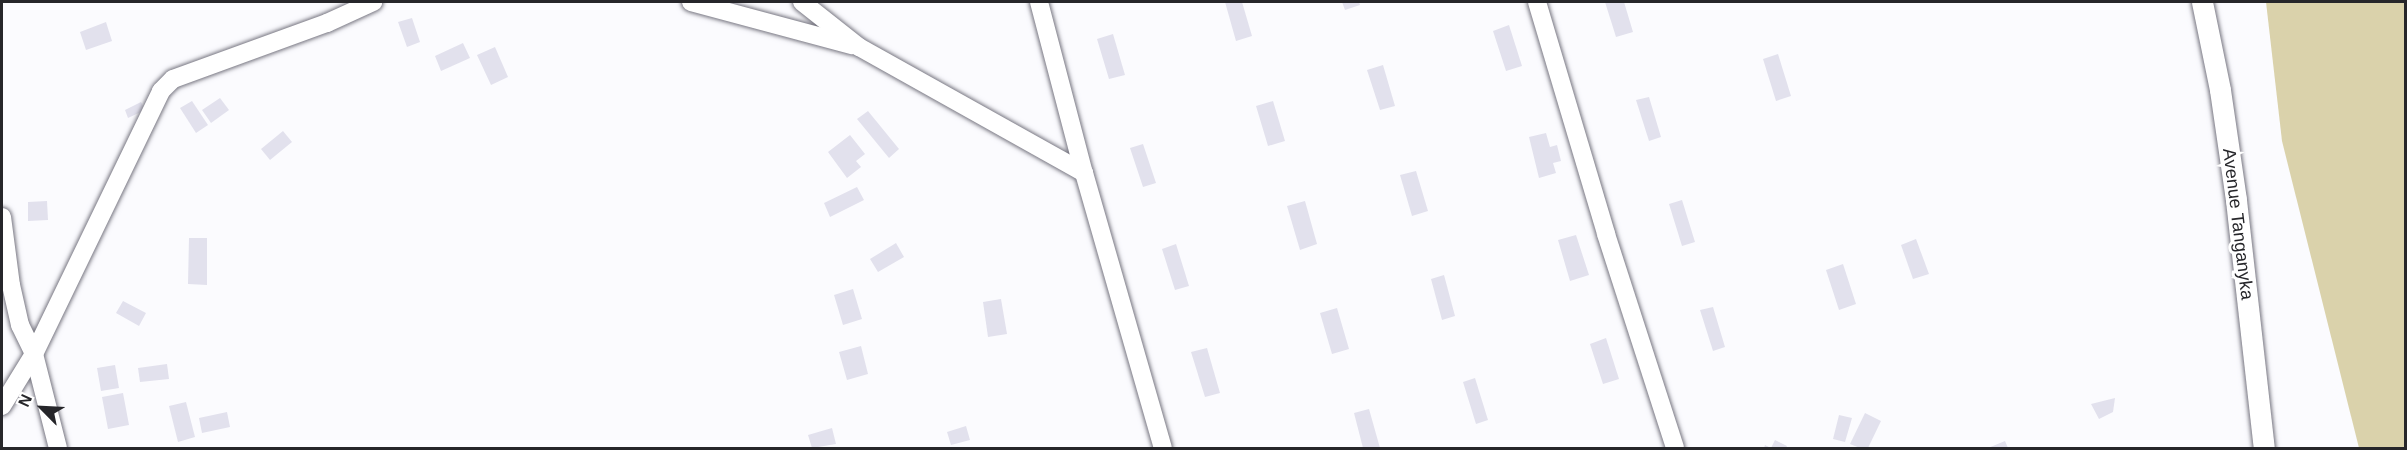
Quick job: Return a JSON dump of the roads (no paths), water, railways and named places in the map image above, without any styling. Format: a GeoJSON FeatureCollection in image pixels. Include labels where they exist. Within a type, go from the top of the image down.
{"type":"FeatureCollection","features":[{"type":"Feature","properties":{"kind":"street"},"geometry":{"type":"LineString","coordinates":[[2,406],[34,354],[161,90],[173,79],[327,23],[373,2]]}},
{"type":"Feature","properties":{"kind":"street"},"geometry":{"type":"LineString","coordinates":[[691,2],[859,47]]}},
{"type":"Feature","properties":{"kind":"street"},"geometry":{"type":"LineString","coordinates":[[802,2],[859,47],[1084,173]]}},
{"type":"Feature","properties":{"kind":"street"},"geometry":{"type":"LineString","coordinates":[[1039,2],[1084,173],[1163,448]]}},
{"type":"Feature","properties":{"kind":"street"},"geometry":{"type":"LineString","coordinates":[[1538,2],[1606,234],[1675,448]]}},
{"type":"Feature","properties":{"kind":"street","name":"Avenue Tanganyka"},"geometry":{"type":"LineString","coordinates":[[2202,2],[2220,90],[2236,200],[2264,448]]}},
{"type":"Feature","properties":{"kind":"street"},"geometry":{"type":"LineString","coordinates":[[2,217],[10,285],[20,325],[34,354],[58,448]]}}]}
